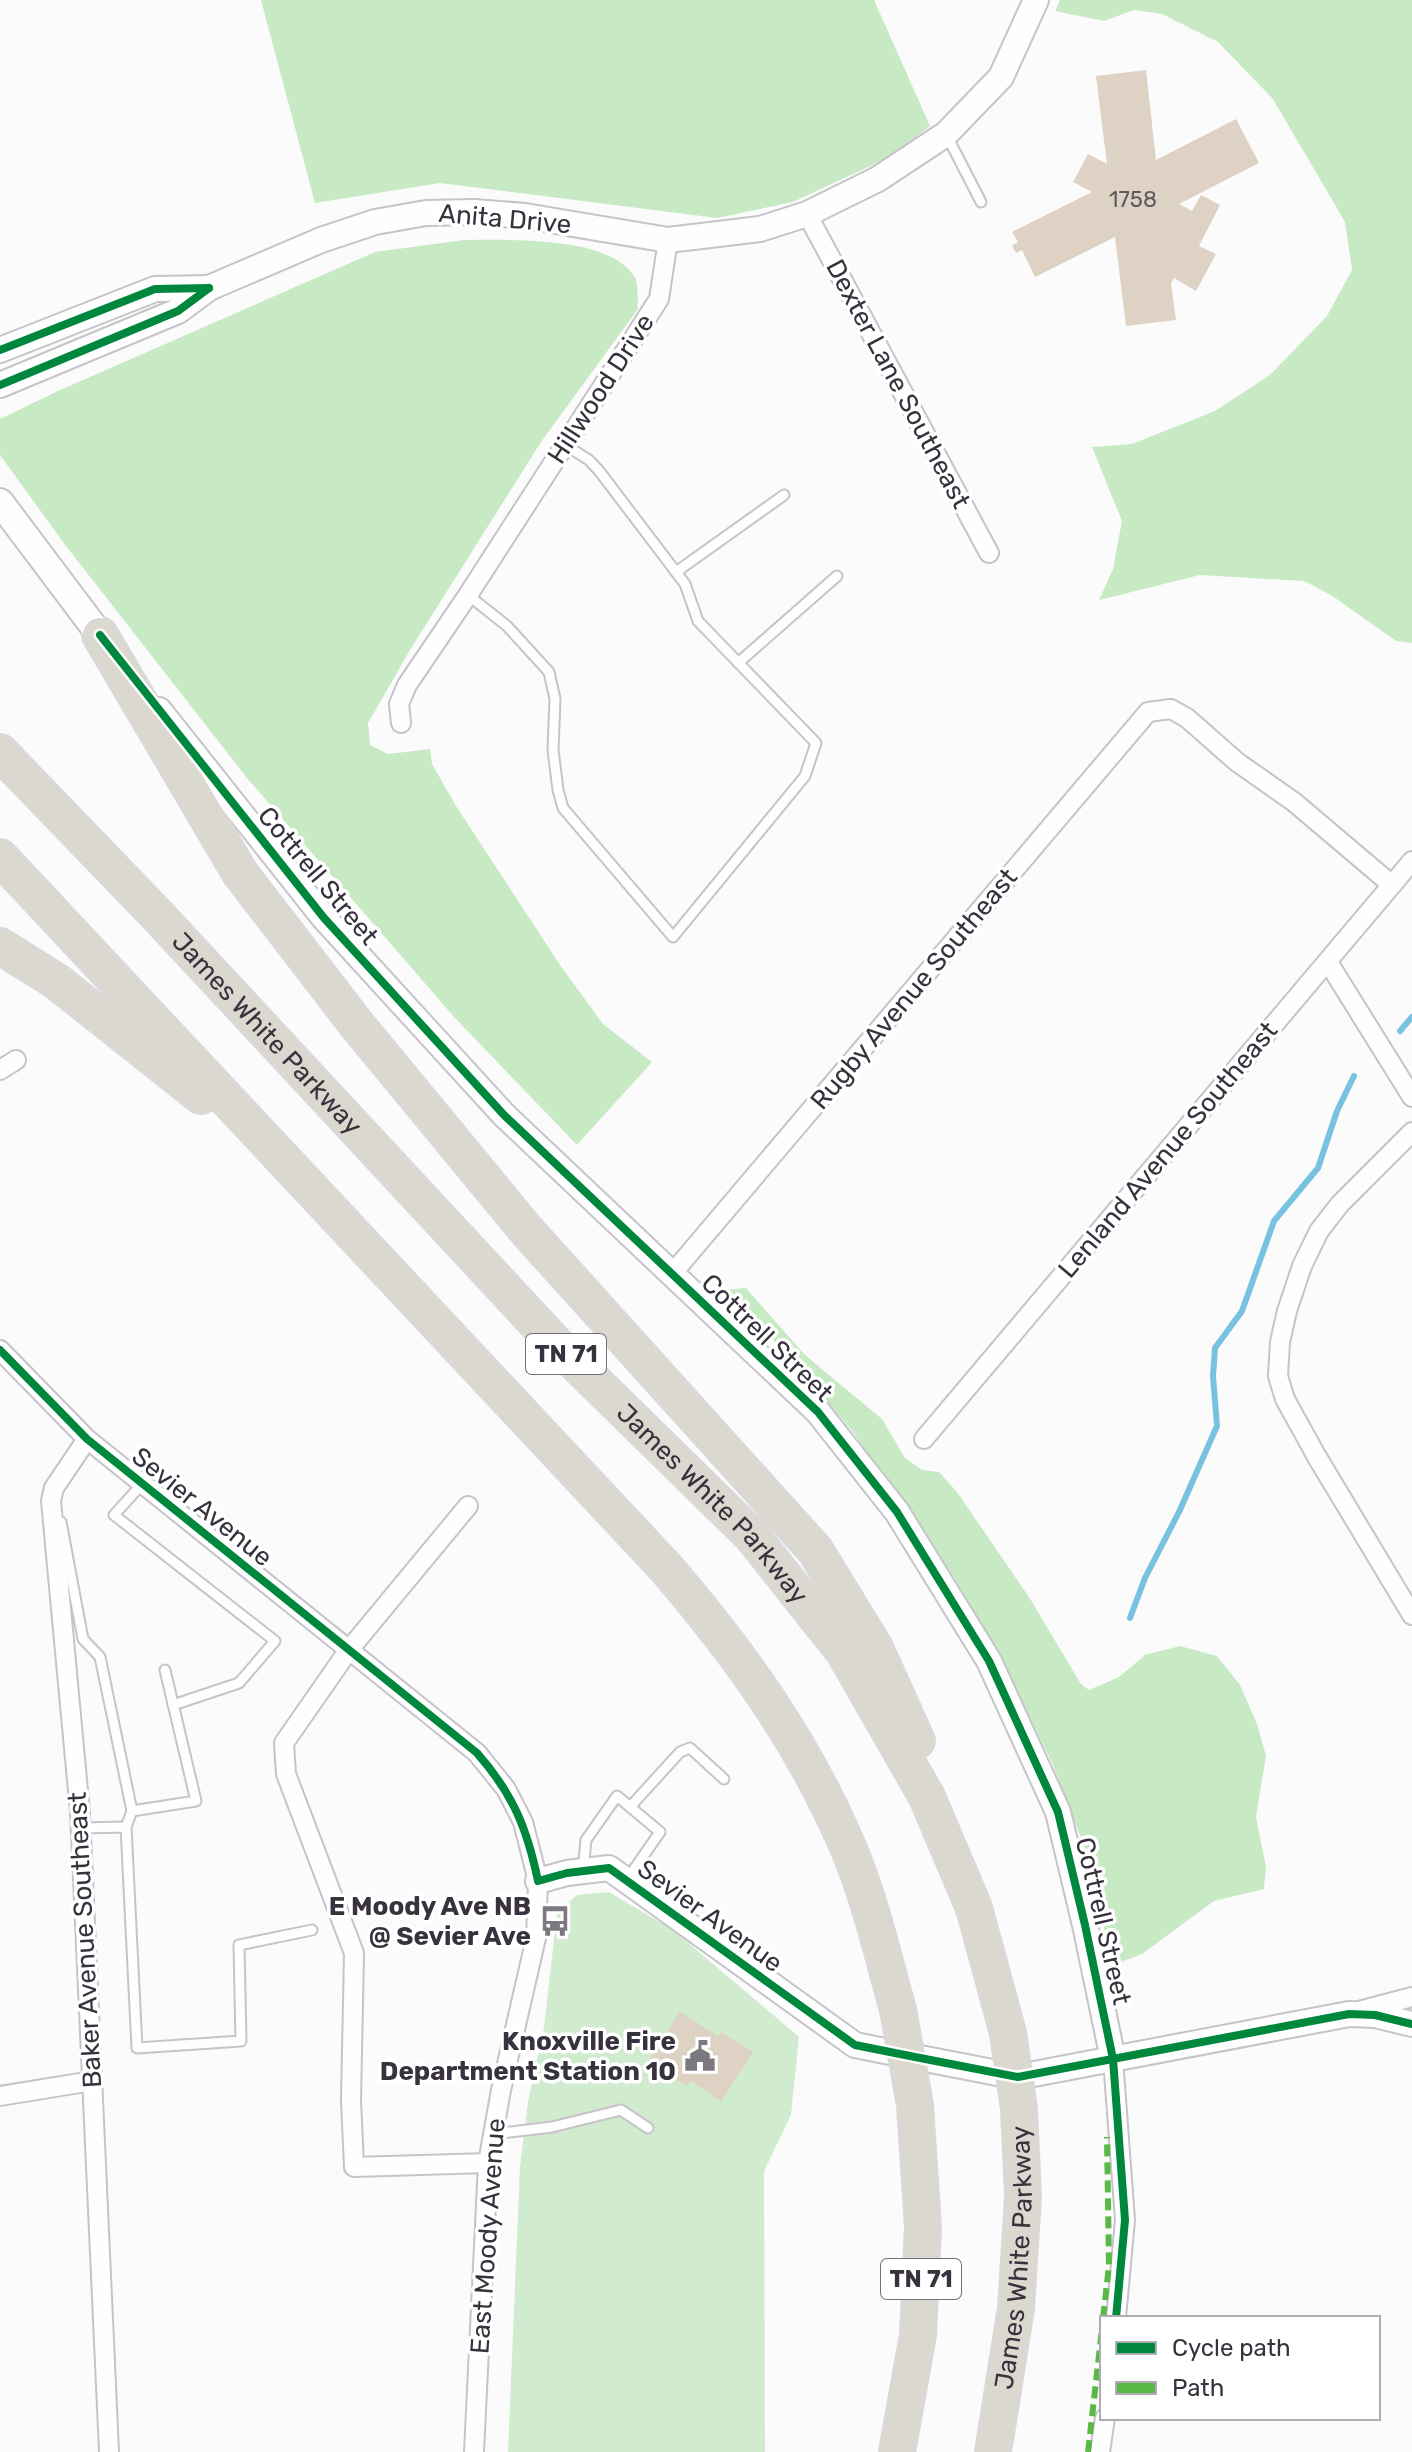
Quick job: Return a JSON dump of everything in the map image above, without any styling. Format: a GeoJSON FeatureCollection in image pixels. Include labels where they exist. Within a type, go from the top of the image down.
{"type":"FeatureCollection","features":[{"type":"Feature","properties":{"kind":"highway"},"geometry":{"type":"LineString","coordinates":[[100,635],[240,873],[357,1025],[527,1231],[815,1550],[875,1648],[932,1774],[974,1908]]}},
{"type":"Feature","properties":{"kind":"highway","name":"James White Parkway"},"geometry":{"type":"LineString","coordinates":[[0,752],[159,917],[554,1342],[752,1536],[844,1652],[927,1797],[974,1908],[1008,2033],[1019,2109],[1023,2197],[1016,2308],[993,2452]]}},
{"type":"Feature","properties":{"kind":"highway","name":"TN 71"},"geometry":{"type":"LineString","coordinates":[[0,857],[712,1620],[762,1688],[829,1804],[850,1851],[898,2010],[915,2105],[923,2227],[918,2335],[897,2452]]}},
{"type":"Feature","properties":{"kind":"highway"},"geometry":{"type":"LineString","coordinates":[[0,946],[56,981],[292,1168]]}},
{"type":"Feature","properties":{"kind":"main road","name":"Cottrell Street"},"geometry":{"type":"LineString","coordinates":[[0,502],[100,635]]}},
{"type":"Feature","properties":{"kind":"street"},"geometry":{"type":"LineString","coordinates":[[668,240],[760,229],[807,214],[878,179],[946,134],[1001,77],[1036,0]]}},
{"type":"Feature","properties":{"kind":"street","name":"Anita Drive"},"geometry":{"type":"LineString","coordinates":[[0,385],[178,311],[209,288],[321,240],[375,222],[426,213],[474,212],[525,216],[668,240]]}},
{"type":"Feature","properties":{"kind":"street","name":"Dexter Lane Southeast"},"geometry":{"type":"LineString","coordinates":[[807,214],[989,553]]}},
{"type":"Feature","properties":{"kind":"street","name":"Hillwood Drive"},"geometry":{"type":"LineString","coordinates":[[401,723],[399,704],[407,685],[659,299],[668,240]]}},
{"type":"Feature","properties":{"kind":"street","name":"Anita Drive"},"geometry":{"type":"LineString","coordinates":[[0,350],[155,289],[209,288]]}},
{"type":"Feature","properties":{"kind":"street","name":"Cottrell Street"},"geometry":{"type":"LineString","coordinates":[[100,635],[324,918],[504,1115],[818,1412],[897,1512],[989,1661],[1058,1812],[1113,2059],[1125,2220],[1116,2316]]}},
{"type":"Feature","properties":{"kind":"street","name":"Rugby Avenue Southeast"},"geometry":{"type":"LineString","coordinates":[[671,1275],[1148,712],[1160,708],[1171,709],[1187,718],[1237,762],[1294,802],[1392,885]]}},
{"type":"Feature","properties":{"kind":"street","name":"Lenland Avenue Southeast"},"geometry":{"type":"LineString","coordinates":[[924,1439],[1412,861]]}},
{"type":"Feature","properties":{"kind":"street"},"geometry":{"type":"LineString","coordinates":[[1328,962],[1412,1097]]}},
{"type":"Feature","properties":{"kind":"street"},"geometry":{"type":"LineString","coordinates":[[1412,1132],[1340,1204],[1319,1231],[1302,1266],[1287,1311],[1280,1342],[1278,1376],[1285,1399],[1317,1457],[1412,1615]]}},
{"type":"Feature","properties":{"kind":"street","name":"Sevier Avenue"},"geometry":{"type":"LineString","coordinates":[[0,1350],[87,1439],[477,1753],[495,1773],[523,1822],[538,1881],[609,1868],[855,2045],[1018,2077],[1349,2014],[1375,2015],[1412,2024]]}},
{"type":"Feature","properties":{"kind":"street"},"geometry":{"type":"LineString","coordinates":[[54,1488],[87,1439]]}},
{"type":"Feature","properties":{"kind":"street","name":"Baker Avenue Southeast"},"geometry":{"type":"LineString","coordinates":[[54,1488],[51,1501],[81,1828],[109,2452]]}},
{"type":"Feature","properties":{"kind":"street"},"geometry":{"type":"LineString","coordinates":[[468,1506],[348,1651],[284,1743],[284,1761],[286,1774],[354,1953],[351,2100],[354,2167],[488,2163]]}},
{"type":"Feature","properties":{"kind":"street","name":"East Moody Avenue"},"geometry":{"type":"LineString","coordinates":[[474,2452],[488,2163],[536,1938],[538,1881]]}},
{"type":"Feature","properties":{"kind":"street"},"geometry":{"type":"LineString","coordinates":[[1349,2014],[1412,1997]]}},
{"type":"Feature","properties":{"kind":"street"},"geometry":{"type":"LineString","coordinates":[[0,2096],[92,2081]]}},
{"type":"Feature","properties":{"kind":"street"},"geometry":{"type":"LineString","coordinates":[[1100,2452],[1105,2420]]}},
{"type":"Feature","properties":{"kind":"lane"},"geometry":{"type":"LineString","coordinates":[[946,134],[981,202]]}},
{"type":"Feature","properties":{"kind":"lane"},"geometry":{"type":"LineString","coordinates":[[468,595],[507,626],[549,672],[555,699],[553,750],[563,808],[673,937],[805,776],[816,743],[698,621],[685,584],[676,572],[600,472],[589,460],[565,445]]}},
{"type":"Feature","properties":{"kind":"lane"},"geometry":{"type":"LineString","coordinates":[[676,572],[784,495]]}},
{"type":"Feature","properties":{"kind":"lane"},"geometry":{"type":"LineString","coordinates":[[738,663],[837,576]]}},
{"type":"Feature","properties":{"kind":"lane"},"geometry":{"type":"LineString","coordinates":[[142,1484],[114,1515],[275,1641],[239,1683],[173,1705]]}},
{"type":"Feature","properties":{"kind":"lane"},"geometry":{"type":"LineString","coordinates":[[54,1488],[83,1639],[100,1657],[132,1811],[126,1827],[137,2048],[241,2041],[239,1945],[312,1930]]}},
{"type":"Feature","properties":{"kind":"lane"},"geometry":{"type":"LineString","coordinates":[[132,1811],[196,1801],[165,1670]]}},
{"type":"Feature","properties":{"kind":"lane"},"geometry":{"type":"LineString","coordinates":[[630,1807],[680,1752],[690,1748],[724,1779]]}},
{"type":"Feature","properties":{"kind":"lane"},"geometry":{"type":"LineString","coordinates":[[583,1871],[586,1840],[617,1796],[660,1832],[626,1880]]}},
{"type":"Feature","properties":{"kind":"lane"},"geometry":{"type":"LineString","coordinates":[[81,1828],[126,1827]]}},
{"type":"Feature","properties":{"kind":"lane"},"geometry":{"type":"LineString","coordinates":[[493,2134],[552,2127],[621,2110],[648,2128]]}},
{"type":"Feature","properties":{"kind":"green space"},"geometry":{"type":"Polygon","coordinates":[[[261,0],[874,0],[930,126],[894,155],[793,202],[717,218],[440,183],[315,203],[261,0]]]}},
{"type":"Feature","properties":{"kind":"green space"},"geometry":{"type":"Polygon","coordinates":[[[1060,0],[1412,0],[1412,643],[1396,641],[1331,595],[1304,581],[1200,575],[1099,600],[1113,569],[1122,521],[1092,447],[1132,444],[1215,411],[1270,375],[1327,316],[1352,270],[1345,222],[1273,99],[1218,42],[1162,14],[1134,10],[1104,21],[1055,11],[1060,0]]]}},
{"type":"Feature","properties":{"kind":"green space"},"geometry":{"type":"Polygon","coordinates":[[[464,240],[531,241],[582,247],[623,264],[637,285],[638,309],[541,442],[410,650],[368,723],[370,745],[388,754],[430,749],[432,764],[456,806],[560,965],[603,1024],[652,1062],[577,1145],[455,1018],[247,778],[66,546],[0,455],[0,419],[58,391],[375,252],[464,240]]]}},
{"type":"Feature","properties":{"kind":"green space"},"geometry":{"type":"Polygon","coordinates":[[[746,1288],[805,1355],[882,1419],[905,1458],[922,1470],[939,1472],[957,1492],[1029,1597],[1081,1684],[1089,1690],[1119,1677],[1145,1655],[1180,1646],[1217,1656],[1240,1685],[1257,1724],[1266,1756],[1256,1817],[1266,1867],[1264,1889],[1214,1901],[1142,1954],[1113,1965],[1084,1846],[1053,1765],[1007,1670],[954,1577],[853,1432],[789,1356],[723,1290],[746,1288]]]}},
{"type":"Feature","properties":{"kind":"green space"},"geometry":{"type":"Polygon","coordinates":[[[609,1892],[673,1930],[799,2037],[791,2115],[764,2171],[765,2452],[508,2452],[520,2167],[528,2102],[544,2028],[557,1913],[577,1895],[609,1892]]]}},
{"type":"Feature","properties":{"kind":"building"},"geometry":{"type":"Polygon","coordinates":[[[1146,70],[1156,160],[1236,119],[1259,163],[1179,204],[1192,211],[1201,195],[1220,205],[1199,246],[1216,254],[1196,291],[1174,278],[1171,283],[1176,320],[1126,326],[1115,237],[1035,277],[1022,250],[1016,253],[1012,246],[1018,242],[1012,232],[1092,192],[1073,182],[1088,154],[1107,164],[1096,76],[1146,70]]]}},
{"type":"Feature","properties":{"kind":"building","name":"Knoxville Fire Department Station 10"},"geometry":{"type":"Polygon","coordinates":[[[680,2012],[718,2036],[721,2032],[753,2052],[721,2101],[691,2081],[687,2086],[648,2061],[680,2012]]]}},
{"type":"Feature","properties":{"kind":"waterway"},"geometry":{"type":"LineString","coordinates":[[1400,1031],[1412,1017]]}},
{"type":"Feature","properties":{"kind":"waterway"},"geometry":{"type":"LineString","coordinates":[[1130,1618],[1145,1578],[1179,1512],[1217,1426],[1213,1376],[1215,1348],[1242,1311],[1274,1221],[1318,1168],[1337,1111],[1354,1076]]}},
{"type":"Feature","properties":{"kind":"marked path"},"geometry":{"type":"LineString","coordinates":[[1103,2316],[1109,2266],[1107,2137]]}},
{"type":"Feature","properties":{"kind":"marked path"},"geometry":{"type":"LineString","coordinates":[[1088,2452],[1100,2347]]}},
{"type":"Feature","properties":{"kind":"cycle path"},"geometry":{"type":"LineString","coordinates":[[0,350],[155,289],[209,288]]}},
{"type":"Feature","properties":{"kind":"cycle path"},"geometry":{"type":"LineString","coordinates":[[0,385],[178,311],[209,288]]}},
{"type":"Feature","properties":{"kind":"cycle path"},"geometry":{"type":"LineString","coordinates":[[100,635],[324,918],[504,1115],[818,1412],[897,1512],[989,1661],[1058,1812],[1113,2059],[1125,2220],[1116,2316]]}},
{"type":"Feature","properties":{"kind":"cycle path"},"geometry":{"type":"LineString","coordinates":[[0,1350],[87,1439],[477,1753],[517,1812],[538,1881],[567,1873],[609,1868],[855,2045],[1018,2077],[1349,2014],[1375,2015],[1412,2024]]}},
{"type":"Feature","properties":{"kind":"place","name":"E Moody Ave NB @ Sevier Ave"},"geometry":{"type":"Point","coordinates":[555,1921]}},
{"type":"Feature","properties":{"kind":"place","name":"Knoxville Fire Department Station 10"},"geometry":{"type":"Point","coordinates":[700,2056]}}]}
